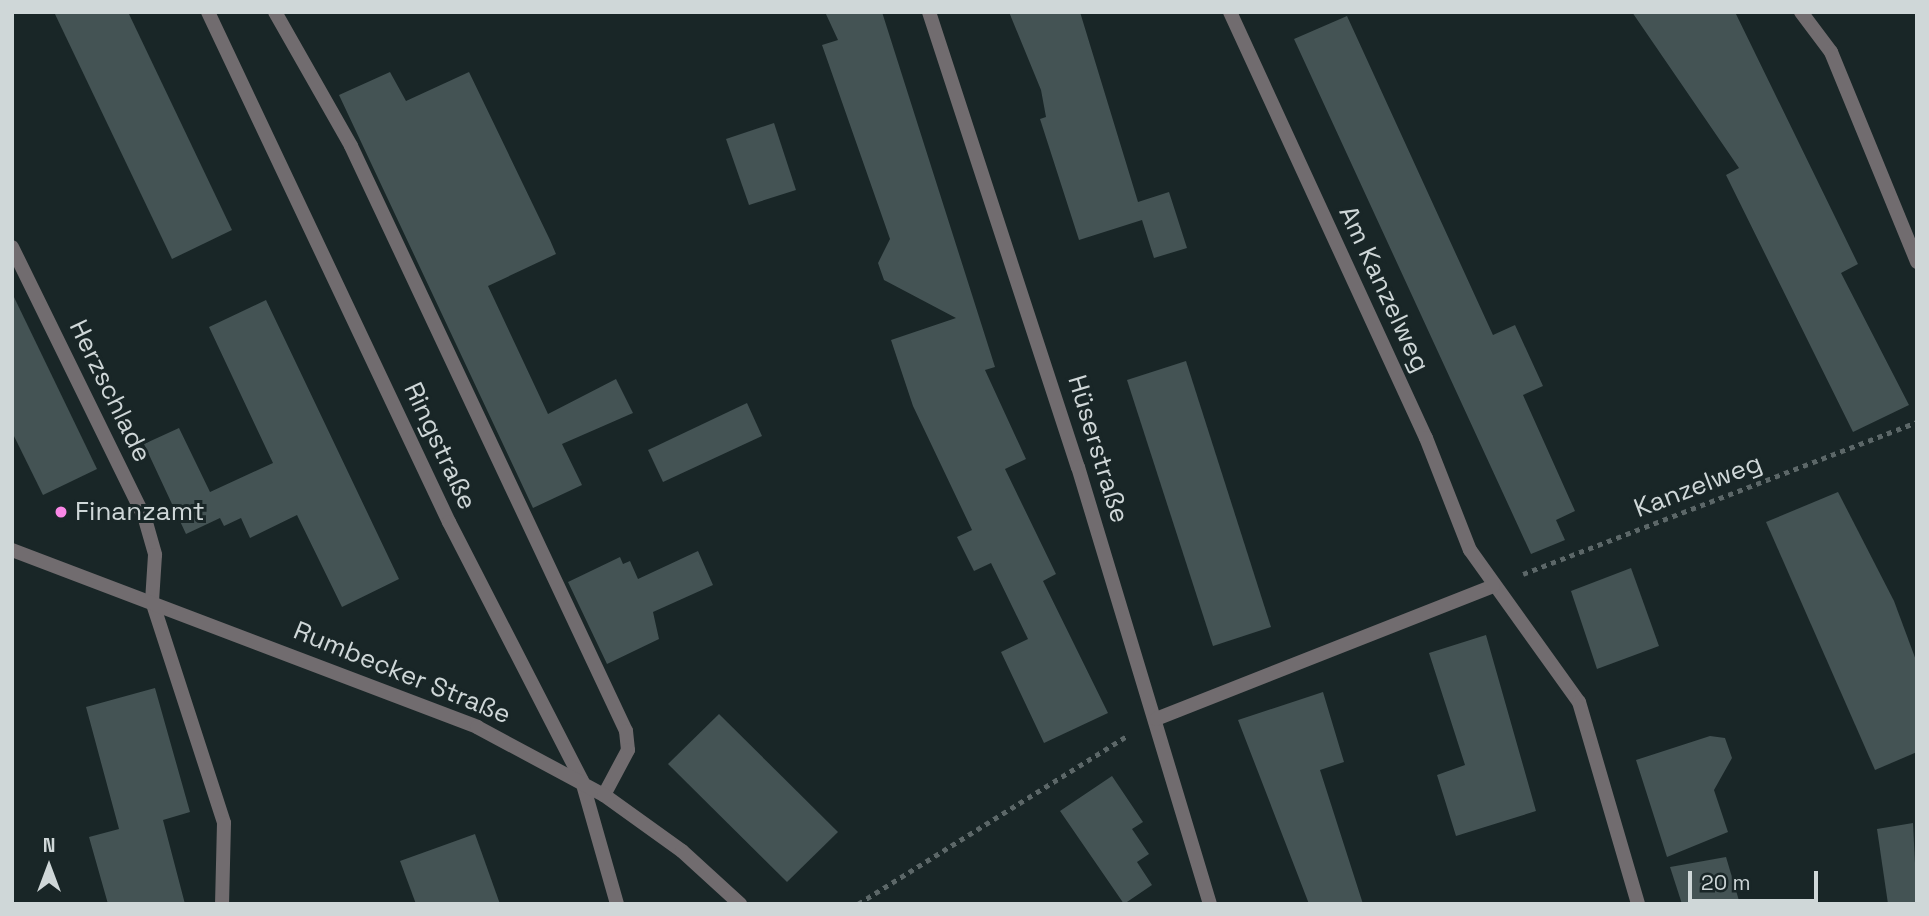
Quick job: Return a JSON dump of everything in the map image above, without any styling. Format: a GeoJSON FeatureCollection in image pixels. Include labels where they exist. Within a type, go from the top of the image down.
{"type":"FeatureCollection","features":[{"type":"Feature","properties":{"kind":"street","name":"Ringstraße"},"geometry":{"type":"LineString","coordinates":[[208,12],[449,522],[582,781],[617,904]]}},
{"type":"Feature","properties":{"kind":"street"},"geometry":{"type":"LineString","coordinates":[[275,12],[351,146],[626,731],[628,750],[604,795]]}},
{"type":"Feature","properties":{"kind":"street","name":"Hüserstraße"},"geometry":{"type":"LineString","coordinates":[[929,12],[1156,719],[1210,904]]}},
{"type":"Feature","properties":{"kind":"street","name":"Am Kanzelweg"},"geometry":{"type":"LineString","coordinates":[[1230,12],[1471,550],[1493,586],[1579,702],[1638,904]]}},
{"type":"Feature","properties":{"kind":"street"},"geometry":{"type":"LineString","coordinates":[[1801,12],[1832,52],[1917,262]]}},
{"type":"Feature","properties":{"kind":"street","name":"Herzschlade"},"geometry":{"type":"LineString","coordinates":[[12,247],[145,519],[155,555],[152,601]]}},
{"type":"Feature","properties":{"kind":"street","name":"Rumbecker Straße"},"geometry":{"type":"LineString","coordinates":[[12,550],[152,601],[477,727],[604,795],[682,851],[740,904]]}},
{"type":"Feature","properties":{"kind":"street"},"geometry":{"type":"LineString","coordinates":[[1156,719],[1493,586]]}},
{"type":"Feature","properties":{"kind":"street"},"geometry":{"type":"LineString","coordinates":[[152,601],[224,823],[222,904]]}},
{"type":"Feature","properties":{"kind":"path","name":"Kanzelweg"},"geometry":{"type":"LineString","coordinates":[[1493,586],[1917,422]]}},
{"type":"Feature","properties":{"kind":"path"},"geometry":{"type":"LineString","coordinates":[[858,904],[1156,719]]}},
{"type":"Feature","properties":{"kind":"building"},"geometry":{"type":"Polygon","coordinates":[[[54,12],[128,12],[232,230],[172,259],[54,12]]]}},
{"type":"Feature","properties":{"kind":"building"},"geometry":{"type":"Polygon","coordinates":[[[825,12],[882,12],[995,367],[985,370],[1026,459],[1005,469],[1056,574],[1043,581],[1108,713],[1044,743],[1001,652],[1028,639],[991,563],[974,571],[957,537],[972,530],[913,406],[891,340],[956,318],[884,280],[878,263],[890,239],[822,45],[838,40],[825,12]]]}},
{"type":"Feature","properties":{"kind":"building"},"geometry":{"type":"Polygon","coordinates":[[[1009,12],[1080,12],[1138,202],[1169,192],[1187,248],[1154,258],[1142,220],[1079,240],[1040,119],[1046,117],[1041,90],[1009,12]]]}},
{"type":"Feature","properties":{"kind":"building"},"geometry":{"type":"Polygon","coordinates":[[[1632,12],[1735,12],[1858,264],[1841,273],[1909,405],[1853,432],[1726,175],[1739,168],[1632,12]]]}},
{"type":"Feature","properties":{"kind":"building"},"geometry":{"type":"Polygon","coordinates":[[[1347,16],[1493,335],[1515,325],[1543,386],[1523,395],[1575,511],[1556,520],[1565,540],[1531,554],[1294,39],[1347,16]]]}},
{"type":"Feature","properties":{"kind":"building"},"geometry":{"type":"Polygon","coordinates":[[[390,72],[406,101],[469,72],[550,240],[556,254],[488,286],[548,414],[616,379],[633,413],[562,444],[582,485],[533,508],[339,95],[390,72]]]}},
{"type":"Feature","properties":{"kind":"building"},"geometry":{"type":"Polygon","coordinates":[[[774,123],[796,190],[749,205],[726,139],[774,123]]]}},
{"type":"Feature","properties":{"kind":"building"},"geometry":{"type":"Polygon","coordinates":[[[12,293],[97,469],[43,495],[12,432],[12,293]]]}},
{"type":"Feature","properties":{"kind":"building"},"geometry":{"type":"Polygon","coordinates":[[[266,300],[399,579],[342,607],[297,515],[250,538],[241,518],[224,526],[220,518],[186,534],[144,444],[179,428],[210,492],[273,463],[209,327],[266,300]]]}},
{"type":"Feature","properties":{"kind":"building"},"geometry":{"type":"Polygon","coordinates":[[[1186,361],[1271,627],[1213,646],[1127,380],[1186,361]]]}},
{"type":"Feature","properties":{"kind":"building"},"geometry":{"type":"Polygon","coordinates":[[[747,403],[762,436],[663,482],[648,450],[747,403]]]}},
{"type":"Feature","properties":{"kind":"building"},"geometry":{"type":"Polygon","coordinates":[[[1838,492],[1894,601],[1917,663],[1917,752],[1875,770],[1766,522],[1838,492]]]}},
{"type":"Feature","properties":{"kind":"building"},"geometry":{"type":"Polygon","coordinates":[[[698,551],[713,585],[653,612],[659,639],[607,664],[568,582],[620,557],[623,564],[630,561],[638,579],[698,551]]]}},
{"type":"Feature","properties":{"kind":"building"},"geometry":{"type":"Polygon","coordinates":[[[1631,568],[1659,646],[1597,669],[1571,591],[1631,568]]]}},
{"type":"Feature","properties":{"kind":"building"},"geometry":{"type":"Polygon","coordinates":[[[1486,635],[1536,811],[1456,836],[1437,775],[1465,765],[1429,653],[1486,635]]]}},
{"type":"Feature","properties":{"kind":"building"},"geometry":{"type":"Polygon","coordinates":[[[155,688],[190,812],[163,820],[185,904],[108,904],[89,837],[119,829],[86,707],[155,688]]]}},
{"type":"Feature","properties":{"kind":"building"},"geometry":{"type":"Polygon","coordinates":[[[1323,692],[1344,762],[1320,770],[1363,904],[1309,904],[1238,720],[1323,692]]]}},
{"type":"Feature","properties":{"kind":"building"},"geometry":{"type":"Polygon","coordinates":[[[719,714],[838,832],[787,882],[668,764],[719,714]]]}},
{"type":"Feature","properties":{"kind":"building"},"geometry":{"type":"Polygon","coordinates":[[[1710,736],[1725,738],[1732,758],[1714,790],[1728,832],[1667,857],[1636,760],[1710,736]]]}},
{"type":"Feature","properties":{"kind":"building"},"geometry":{"type":"Polygon","coordinates":[[[1112,776],[1143,822],[1132,829],[1149,854],[1137,862],[1152,885],[1124,904],[1060,811],[1112,776]]]}},
{"type":"Feature","properties":{"kind":"building"},"geometry":{"type":"Polygon","coordinates":[[[1913,823],[1917,904],[1888,904],[1877,829],[1913,823]]]}},
{"type":"Feature","properties":{"kind":"building"},"geometry":{"type":"Polygon","coordinates":[[[475,834],[500,904],[416,904],[400,861],[475,834]]]}},
{"type":"Feature","properties":{"kind":"building"},"geometry":{"type":"Polygon","coordinates":[[[1726,857],[1740,904],[1682,904],[1670,867],[1726,857]]]}},
{"type":"Feature","properties":{"kind":"place","name":"Finanzamt"},"geometry":{"type":"Point","coordinates":[61,512]}}]}
